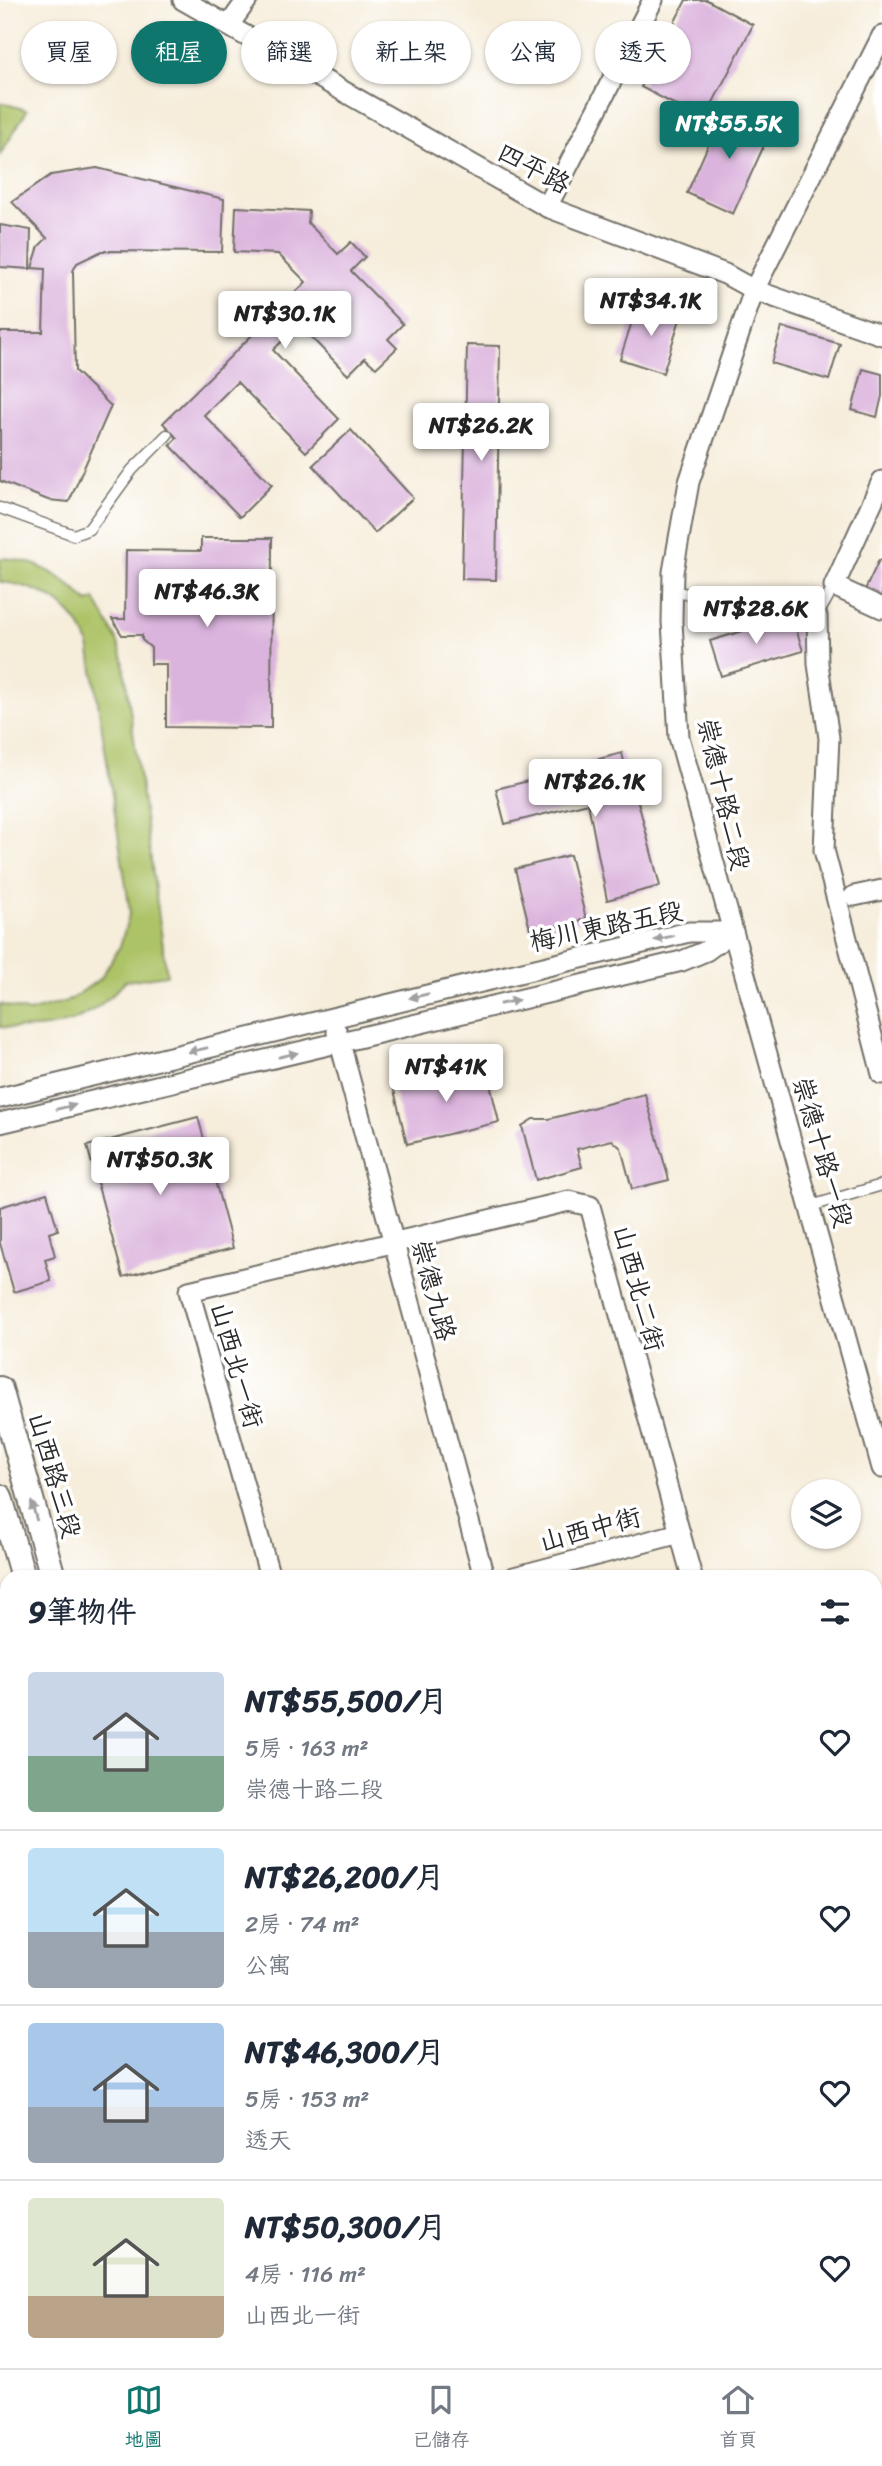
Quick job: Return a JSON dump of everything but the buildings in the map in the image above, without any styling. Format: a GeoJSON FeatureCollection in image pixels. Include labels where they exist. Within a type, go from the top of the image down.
{"type":"FeatureCollection","features":[{"type":"Feature","properties":{"kind":"street","name":"四平路"},"geometry":{"type":"LineString","coordinates":[[183,0],[401,127],[547,207],[725,274],[754,290],[882,335]]}},
{"type":"Feature","properties":{"kind":"street"},"geometry":{"type":"LineString","coordinates":[[229,25],[247,0]]}},
{"type":"Feature","properties":{"kind":"street"},"geometry":{"type":"LineString","coordinates":[[547,207],[653,0]]}},
{"type":"Feature","properties":{"kind":"street","name":"崇德十路二段"},"geometry":{"type":"LineString","coordinates":[[732,932],[679,737],[672,622],[676,552],[689,482],[754,290],[882,36]]}},
{"type":"Feature","properties":{"kind":"street"},"geometry":{"type":"LineString","coordinates":[[882,481],[834,586],[882,607]]}},
{"type":"Feature","properties":{"kind":"street"},"geometry":{"type":"LineString","coordinates":[[817,617],[818,664],[829,738],[824,850],[882,1074]]}},
{"type":"Feature","properties":{"kind":"street"},"geometry":{"type":"LineString","coordinates":[[854,896],[882,890]]}},
{"type":"Feature","properties":{"kind":"street","name":"梅川東路五段"},"geometry":{"type":"LineString","coordinates":[[0,1098],[689,932],[732,932]]}},
{"type":"Feature","properties":{"kind":"street","name":"梅川東路五段"},"geometry":{"type":"LineString","coordinates":[[0,1123],[695,957],[732,932]]}},
{"type":"Feature","properties":{"kind":"street","name":"崇德十路一段"},"geometry":{"type":"LineString","coordinates":[[732,932],[811,1206],[882,1468]]}},
{"type":"Feature","properties":{"kind":"street","name":"崇德九路"},"geometry":{"type":"LineString","coordinates":[[333,1017],[482,1570]]}},
{"type":"Feature","properties":{"kind":"street","name":"山西北二街"},"geometry":{"type":"LineString","coordinates":[[394,1242],[569,1201],[590,1206],[690,1570]]}},
{"type":"Feature","properties":{"kind":"street","name":"山西北一街"},"geometry":{"type":"LineString","coordinates":[[268,1570],[189,1290],[394,1242]]}},
{"type":"Feature","properties":{"kind":"street","name":"山西路三段"},"geometry":{"type":"LineString","coordinates":[[0,1389],[51,1570]]}},
{"type":"Feature","properties":{"kind":"street"},"geometry":{"type":"LineString","coordinates":[[0,1497],[21,1570]]}},
{"type":"Feature","properties":{"kind":"street","name":"山西中街"},"geometry":{"type":"LineString","coordinates":[[540,1570],[680,1533]]}},
{"type":"Feature","properties":{"kind":"lane"},"geometry":{"type":"LineString","coordinates":[[0,508],[74,535],[89,529],[132,470],[167,435]]}},
{"type":"Feature","properties":{"kind":"lane"},"geometry":{"type":"LineString","coordinates":[[674,592],[748,602],[817,617],[834,586]]}},
{"type":"Feature","properties":{"kind":"lane"},"geometry":{"type":"LineString","coordinates":[[811,1206],[882,1185]]}},
{"type":"Feature","properties":{"kind":"green space"},"geometry":{"type":"Polygon","coordinates":[[[0,102],[27,110],[0,155],[0,102]]]}},
{"type":"Feature","properties":{"kind":"green space"},"geometry":{"type":"Polygon","coordinates":[[[0,558],[38,566],[59,577],[88,602],[95,599],[117,640],[123,659],[167,975],[125,981],[112,995],[84,1015],[69,1022],[37,1028],[0,1027],[0,1004],[29,1012],[70,1000],[101,978],[120,946],[130,912],[89,644],[74,618],[54,600],[29,588],[0,582],[0,558]]]}}]}
